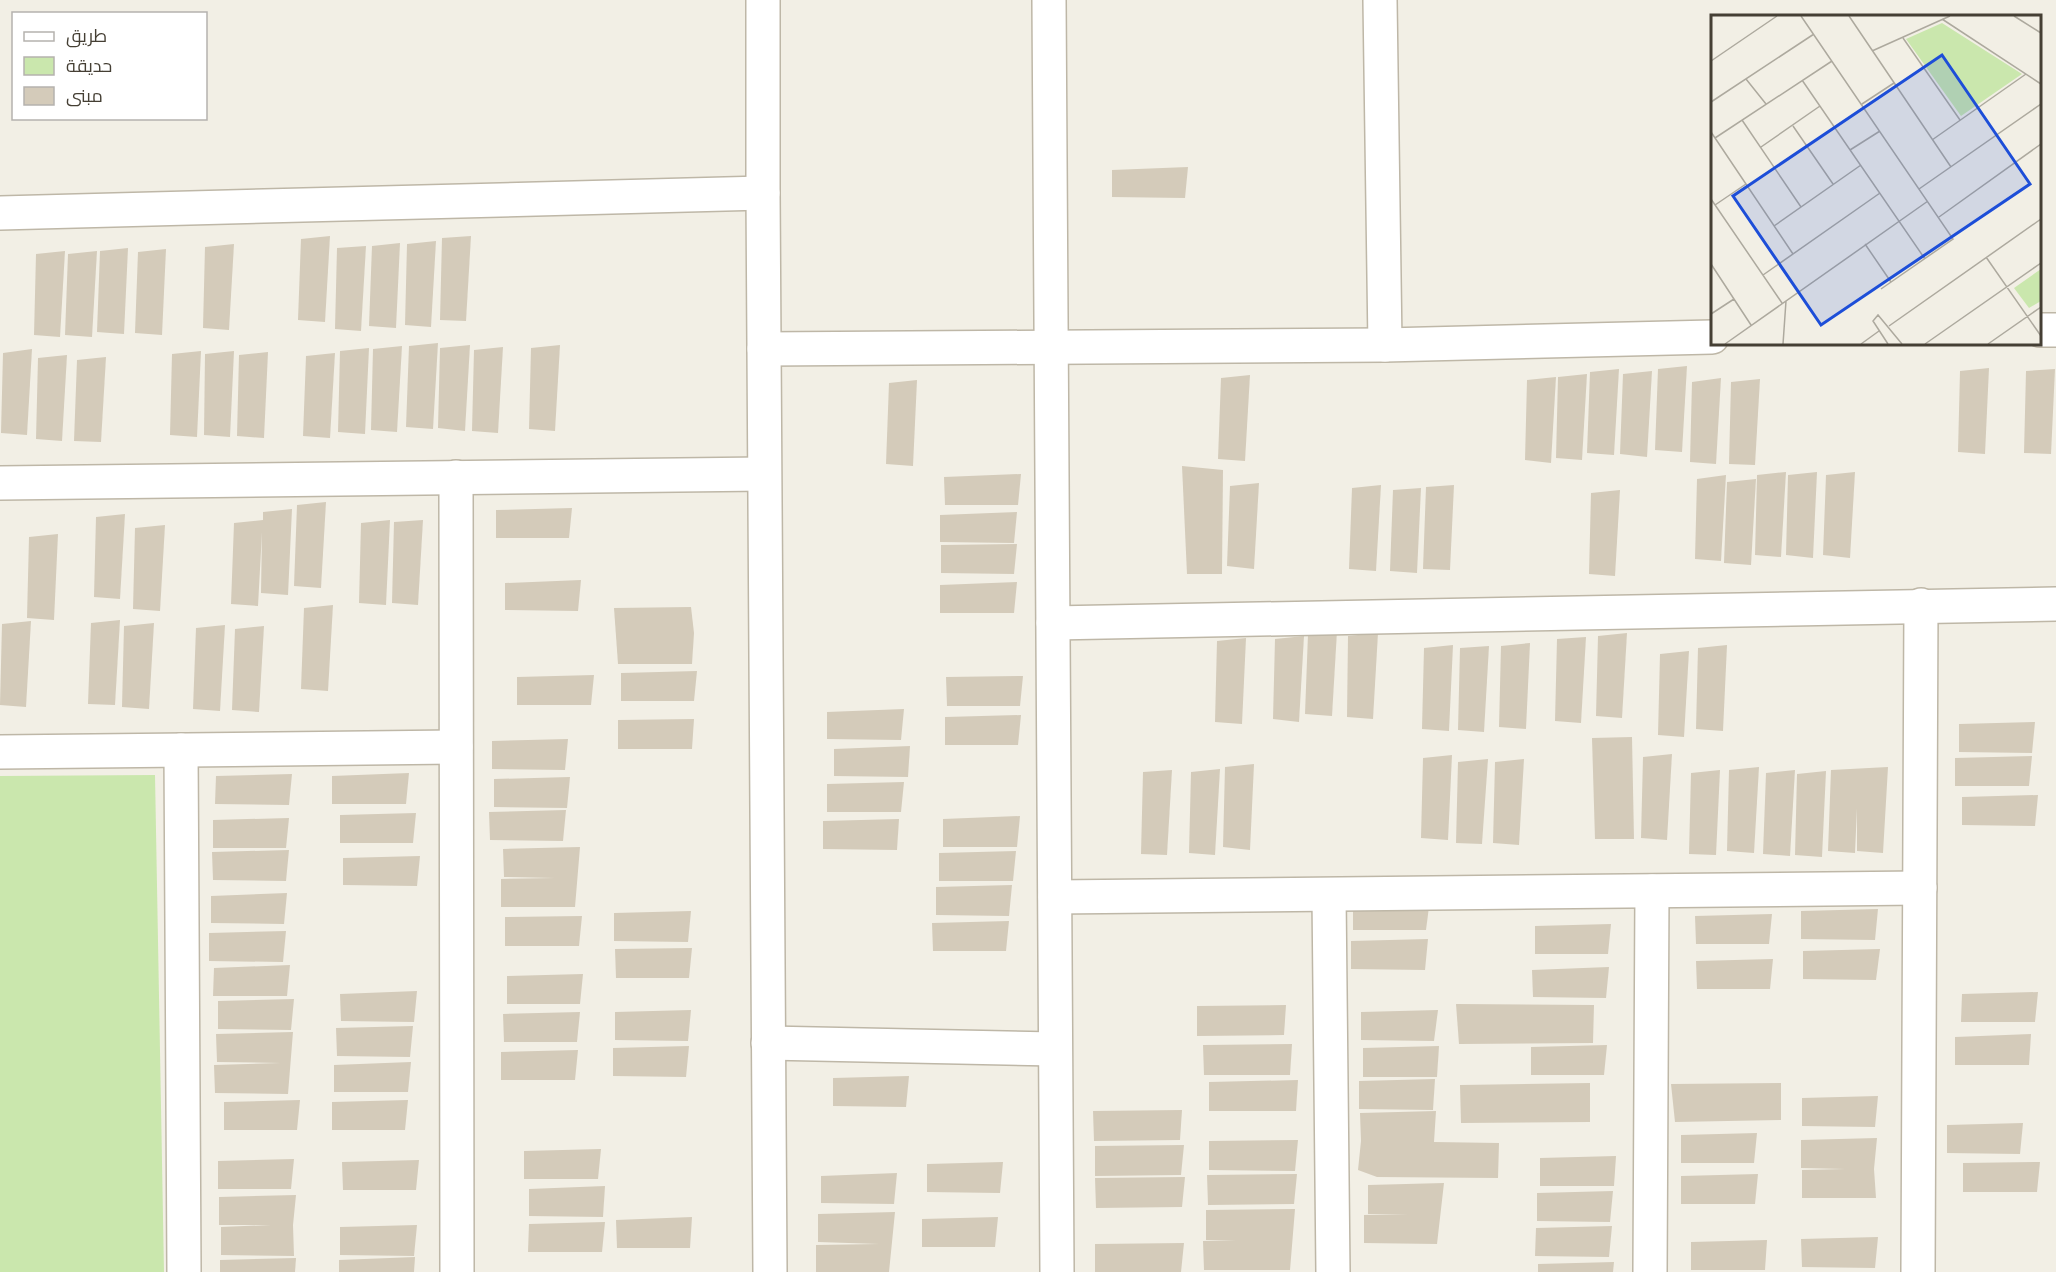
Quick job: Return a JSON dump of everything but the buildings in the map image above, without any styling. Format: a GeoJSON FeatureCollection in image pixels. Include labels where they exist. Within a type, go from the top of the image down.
{"type":"FeatureCollection","features":[{"type":"Feature","properties":{"kind":"street"},"geometry":{"type":"LineString","coordinates":[[763,0],[770,1272]]}},
{"type":"Feature","properties":{"kind":"street"},"geometry":{"type":"LineString","coordinates":[[1049,0],[1057,1272]]}},
{"type":"Feature","properties":{"kind":"street"},"geometry":{"type":"LineString","coordinates":[[1380,0],[1385,345]]}},
{"type":"Feature","properties":{"kind":"street"},"geometry":{"type":"LineString","coordinates":[[0,213],[763,193]]}},
{"type":"Feature","properties":{"kind":"street"},"geometry":{"type":"LineString","coordinates":[[764,349],[1385,345],[1711,337]]}},
{"type":"Feature","properties":{"kind":"street"},"geometry":{"type":"LineString","coordinates":[[0,483],[764,474]]}},
{"type":"Feature","properties":{"kind":"street"},"geometry":{"type":"LineString","coordinates":[[456,477],[457,1272]]}},
{"type":"Feature","properties":{"kind":"street"},"geometry":{"type":"LineString","coordinates":[[1053,623],[2056,604]]}},
{"type":"Feature","properties":{"kind":"street"},"geometry":{"type":"LineString","coordinates":[[1918,1272],[1921,605]]}},
{"type":"Feature","properties":{"kind":"street"},"geometry":{"type":"LineString","coordinates":[[0,753],[456,747]]}},
{"type":"Feature","properties":{"kind":"street"},"geometry":{"type":"LineString","coordinates":[[181,750],[184,1272]]}},
{"type":"Feature","properties":{"kind":"street"},"geometry":{"type":"LineString","coordinates":[[1054,897],[1920,888]]}},
{"type":"Feature","properties":{"kind":"street"},"geometry":{"type":"LineString","coordinates":[[1650,1272],[1652,891]]}},
{"type":"Feature","properties":{"kind":"street"},"geometry":{"type":"LineString","coordinates":[[1329,895],[1334,1272]]}},
{"type":"Feature","properties":{"kind":"street"},"geometry":{"type":"LineString","coordinates":[[768,1043],[1055,1048]]}},
{"type":"Feature","properties":{"kind":"green space"},"geometry":{"type":"Polygon","coordinates":[[[155,775],[164,1272],[0,1272],[0,776],[155,775]]]}}]}
